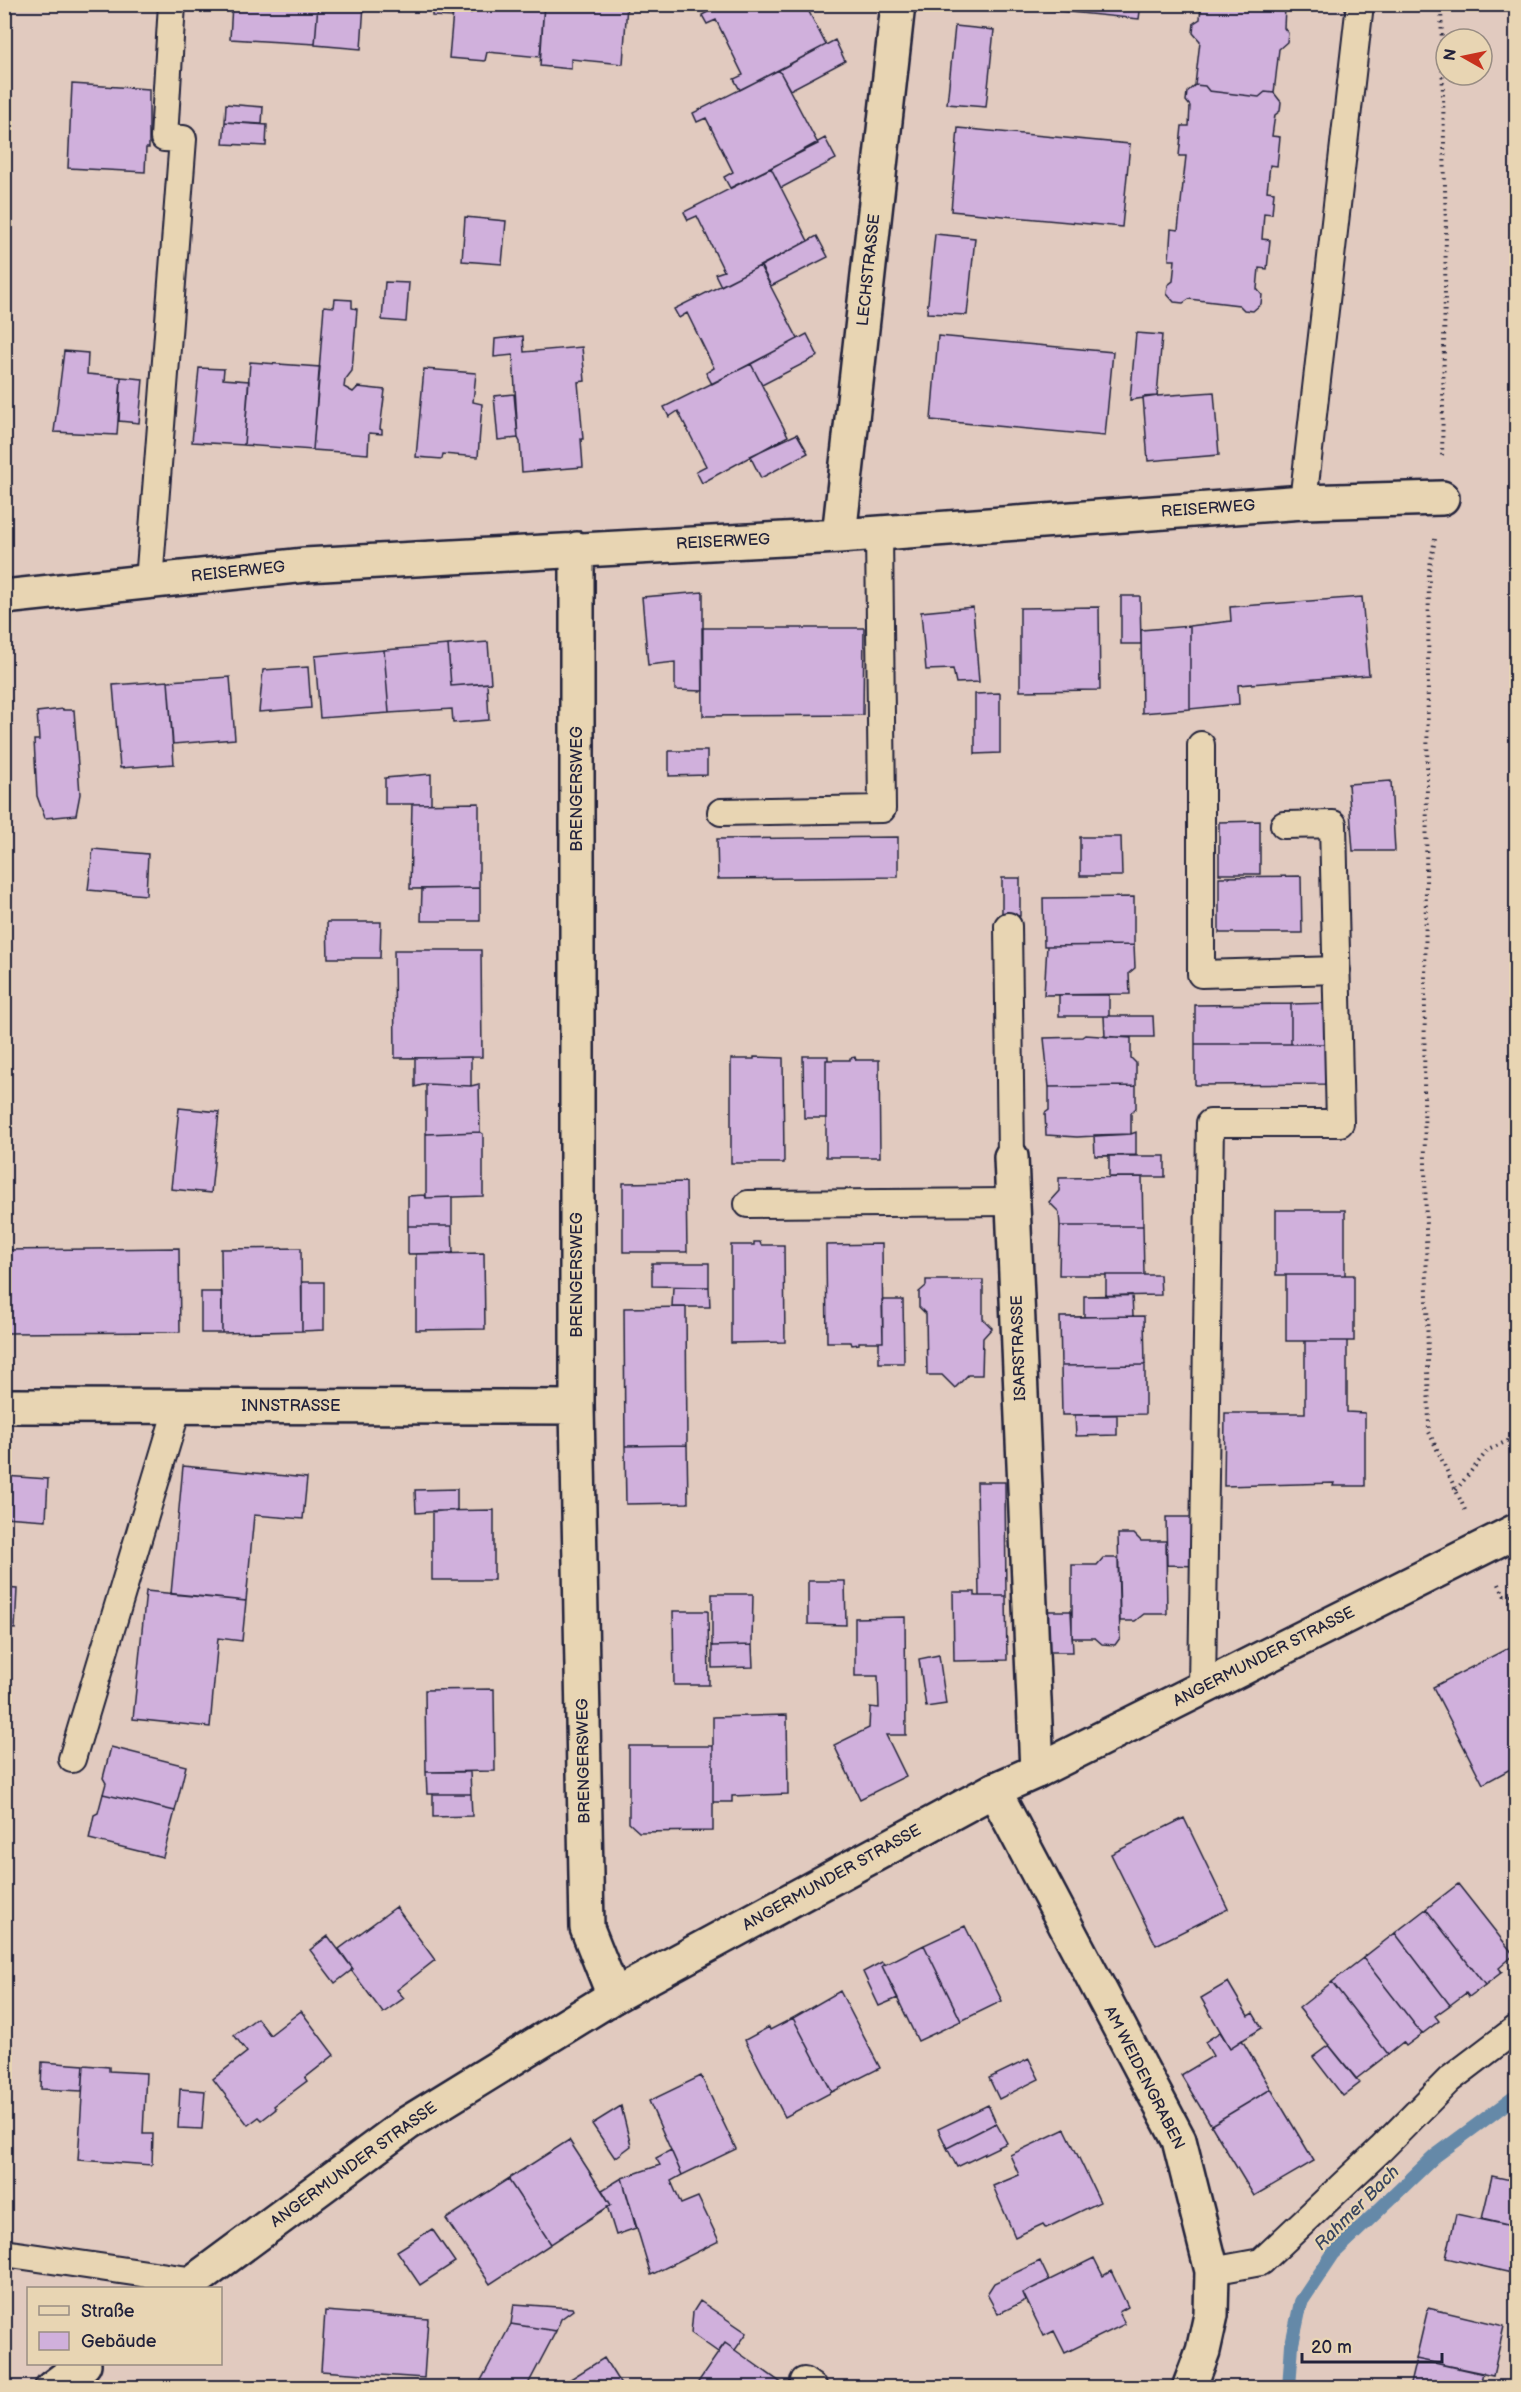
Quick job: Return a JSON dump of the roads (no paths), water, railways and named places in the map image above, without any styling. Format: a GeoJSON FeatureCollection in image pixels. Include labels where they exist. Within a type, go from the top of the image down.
{"type":"FeatureCollection","features":[{"type":"Feature","properties":{"kind":"street","name":"LECHSTRASSE"},"geometry":{"type":"LineString","coordinates":[[839,536],[898,4]]}},
{"type":"Feature","properties":{"kind":"street","name":"REISERWEG"},"geometry":{"type":"LineString","coordinates":[[4,597],[304,565],[839,536],[1303,502],[1442,498]]}},
{"type":"Feature","properties":{"kind":"street","name":"BRENGERSWEG"},"geometry":{"type":"LineString","coordinates":[[577,549],[577,1407],[587,1928],[614,1996]]}},
{"type":"Feature","properties":{"kind":"street","name":"ISARSTRASSE"},"geometry":{"type":"LineString","coordinates":[[1011,1157],[1037,1771]]}},
{"type":"Feature","properties":{"kind":"street","name":"INNSTRASSE"},"geometry":{"type":"LineString","coordinates":[[4,1406],[577,1407]]}},
{"type":"Feature","properties":{"kind":"street","name":"ANGERMUNDER STRASSE"},"geometry":{"type":"LineString","coordinates":[[190,2285],[408,2123],[614,1996],[994,1790],[1037,1771],[1516,1531]]}},
{"type":"Feature","properties":{"kind":"street","name":"AM WEIDENGRABEN"},"geometry":{"type":"LineString","coordinates":[[994,1790],[1179,2140],[1212,2271],[1211,2315],[1203,2351],[1189,2388]]}},
{"type":"Feature","properties":{"kind":"street"},"geometry":{"type":"LineString","coordinates":[[52,2388],[83,2365]]}},
{"type":"Feature","properties":{"kind":"lane"},"geometry":{"type":"LineString","coordinates":[[149,582],[183,139],[164,138],[172,4]]}},
{"type":"Feature","properties":{"kind":"lane"},"geometry":{"type":"LineString","coordinates":[[1303,502],[1360,4]]}},
{"type":"Feature","properties":{"kind":"lane"},"geometry":{"type":"LineString","coordinates":[[721,812],[882,809],[879,533]]}},
{"type":"Feature","properties":{"kind":"lane"},"geometry":{"type":"LineString","coordinates":[[1201,746],[1201,974],[1337,970]]}},
{"type":"Feature","properties":{"kind":"lane"},"geometry":{"type":"LineString","coordinates":[[1202,1688],[1210,1123],[1340,1123],[1333,824],[1284,825]]}},
{"type":"Feature","properties":{"kind":"lane","name":"ISARSTRASSE"},"geometry":{"type":"LineString","coordinates":[[1008,926],[1011,1157]]}},
{"type":"Feature","properties":{"kind":"lane"},"geometry":{"type":"LineString","coordinates":[[748,1204],[1013,1202]]}},
{"type":"Feature","properties":{"kind":"lane"},"geometry":{"type":"LineString","coordinates":[[72,1759],[178,1406]]}},
{"type":"Feature","properties":{"kind":"lane"},"geometry":{"type":"LineString","coordinates":[[1212,2271],[1262,2262],[1381,2149],[1449,2080],[1516,2029]]}},
{"type":"Feature","properties":{"kind":"lane"},"geometry":{"type":"LineString","coordinates":[[4,2253],[190,2285]]}},
{"type":"Feature","properties":{"kind":"waterway","name":"Rahmer Bach"},"geometry":{"type":"LineString","coordinates":[[1289,2388],[1292,2344],[1301,2302],[1333,2254],[1435,2156],[1516,2096]]}}]}
